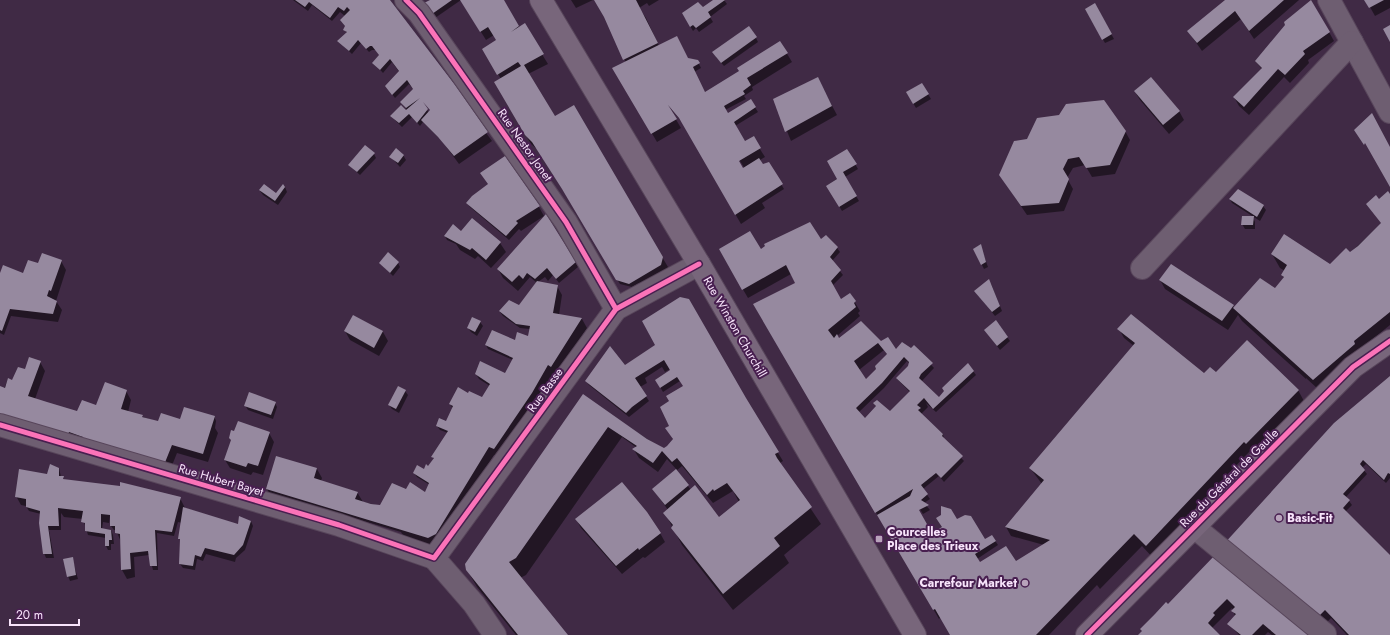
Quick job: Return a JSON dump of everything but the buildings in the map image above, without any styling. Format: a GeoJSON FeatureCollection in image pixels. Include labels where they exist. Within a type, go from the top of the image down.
{"type":"FeatureCollection","features":[{"type":"Feature","properties":{"kind":"main road","name":"Rue Winston Churchill"},"geometry":{"type":"LineString","coordinates":[[541,0],[699,264],[915,635]]}},
{"type":"Feature","properties":{"kind":"main road","name":"Rue du Général de Gaulle"},"geometry":{"type":"LineString","coordinates":[[1087,635],[1353,367],[1390,340]]}},
{"type":"Feature","properties":{"kind":"street","name":"Rue Nestor Jonet"},"geometry":{"type":"LineString","coordinates":[[406,0],[419,13],[566,222],[616,309]]}},
{"type":"Feature","properties":{"kind":"street"},"geometry":{"type":"LineString","coordinates":[[1329,0],[1390,112]]}},
{"type":"Feature","properties":{"kind":"street"},"geometry":{"type":"LineString","coordinates":[[1142,268],[1352,42]]}},
{"type":"Feature","properties":{"kind":"street","name":"Rue Basse"},"geometry":{"type":"LineString","coordinates":[[434,558],[616,309],[699,264]]}},
{"type":"Feature","properties":{"kind":"street","name":"Rue Hubert Bayet"},"geometry":{"type":"LineString","coordinates":[[0,425],[339,525],[434,558]]}},
{"type":"Feature","properties":{"kind":"street"},"geometry":{"type":"LineString","coordinates":[[1194,527],[1325,634]]}},
{"type":"Feature","properties":{"kind":"street"},"geometry":{"type":"LineString","coordinates":[[434,558],[474,604],[495,635]]}},
{"type":"Feature","properties":{"kind":"cycle path"},"geometry":{"type":"LineString","coordinates":[[406,0],[419,13],[566,222],[616,309]]}},
{"type":"Feature","properties":{"kind":"cycle path"},"geometry":{"type":"LineString","coordinates":[[0,425],[339,525],[434,558],[616,309],[699,264]]}},
{"type":"Feature","properties":{"kind":"cycle path"},"geometry":{"type":"LineString","coordinates":[[1087,635],[1353,367],[1390,341]]}},
{"type":"Feature","properties":{"kind":"place","name":"Basic-Fit"},"geometry":{"type":"Point","coordinates":[1279,518]}},
{"type":"Feature","properties":{"kind":"place","name":"Courcelles Place des Trieux"},"geometry":{"type":"Point","coordinates":[879,539]}},
{"type":"Feature","properties":{"kind":"place","name":"Carrefour Market"},"geometry":{"type":"Point","coordinates":[1025,583]}}]}
